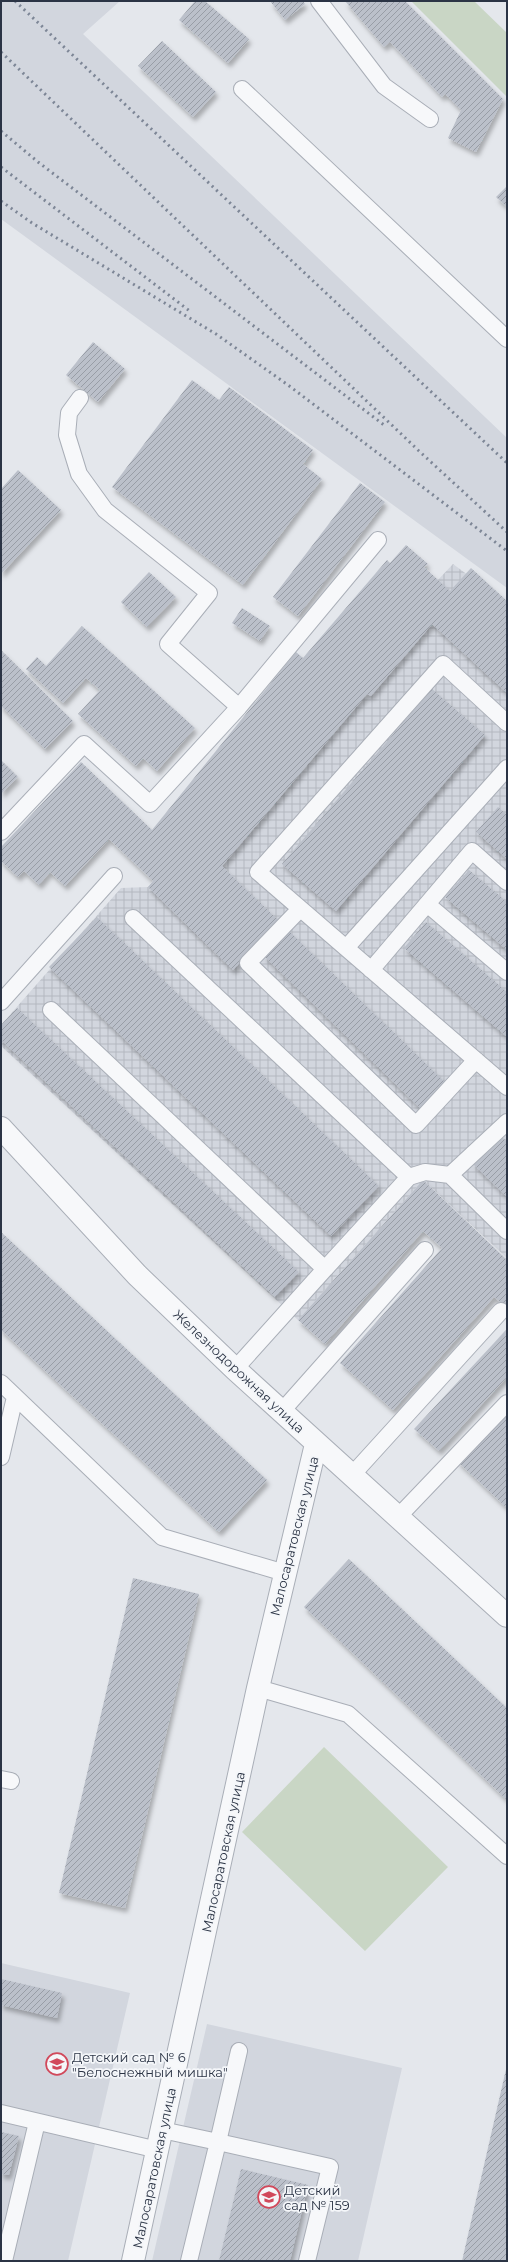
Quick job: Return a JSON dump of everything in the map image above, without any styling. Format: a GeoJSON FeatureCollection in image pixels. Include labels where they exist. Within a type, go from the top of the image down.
{"type":"FeatureCollection","features":[{"type":"Feature","properties":{"kind":"street","name":"Железнодорожная улица"},"geometry":{"type":"LineString","coordinates":[[1,1128],[137,1275],[316,1444],[507,1616]]}},
{"type":"Feature","properties":{"kind":"street","name":"Малосаратовская улица"},"geometry":{"type":"LineString","coordinates":[[133,2261],[258,1688],[284,1573],[316,1444]]}},
{"type":"Feature","properties":{"kind":"lane"},"geometry":{"type":"LineString","coordinates":[[319,1],[384,86],[430,119]]}},
{"type":"Feature","properties":{"kind":"lane"},"geometry":{"type":"LineString","coordinates":[[242,89],[507,339]]}},
{"type":"Feature","properties":{"kind":"lane"},"geometry":{"type":"LineString","coordinates":[[80,398],[69,413],[68,435],[79,474],[104,510],[209,593],[168,644],[239,707]]}},
{"type":"Feature","properties":{"kind":"lane"},"geometry":{"type":"LineString","coordinates":[[1,832],[84,744],[150,804],[239,707],[378,540]]}},
{"type":"Feature","properties":{"kind":"lane"},"geometry":{"type":"LineString","coordinates":[[507,723],[443,664],[258,872],[507,1087]]}},
{"type":"Feature","properties":{"kind":"lane"},"geometry":{"type":"LineString","coordinates":[[346,948],[507,768]]}},
{"type":"Feature","properties":{"kind":"lane"},"geometry":{"type":"LineString","coordinates":[[371,970],[472,851],[507,882]]}},
{"type":"Feature","properties":{"kind":"lane"},"geometry":{"type":"LineString","coordinates":[[1,1002],[114,876]]}},
{"type":"Feature","properties":{"kind":"lane"},"geometry":{"type":"LineString","coordinates":[[426,904],[507,972]]}},
{"type":"Feature","properties":{"kind":"lane"},"geometry":{"type":"LineString","coordinates":[[300,909],[248,963],[416,1125],[476,1060]]}},
{"type":"Feature","properties":{"kind":"lane"},"geometry":{"type":"LineString","coordinates":[[133,918],[409,1177]]}},
{"type":"Feature","properties":{"kind":"lane"},"geometry":{"type":"LineString","coordinates":[[51,1010],[325,1269]]}},
{"type":"Feature","properties":{"kind":"lane"},"geometry":{"type":"LineString","coordinates":[[450,1175],[507,1122]]}},
{"type":"Feature","properties":{"kind":"lane"},"geometry":{"type":"LineString","coordinates":[[235,1369],[409,1177],[425,1172],[450,1175],[507,1230]]}},
{"type":"Feature","properties":{"kind":"lane"},"geometry":{"type":"LineString","coordinates":[[282,1411],[425,1250]]}},
{"type":"Feature","properties":{"kind":"lane"},"geometry":{"type":"LineString","coordinates":[[352,1475],[500,1311]]}},
{"type":"Feature","properties":{"kind":"lane"},"geometry":{"type":"LineString","coordinates":[[1,1383],[162,1537],[284,1573]]}},
{"type":"Feature","properties":{"kind":"lane"},"geometry":{"type":"LineString","coordinates":[[1,1457],[15,1397]]}},
{"type":"Feature","properties":{"kind":"lane"},"geometry":{"type":"LineString","coordinates":[[398,1517],[507,1403]]}},
{"type":"Feature","properties":{"kind":"lane"},"geometry":{"type":"LineString","coordinates":[[258,1688],[348,1714],[507,1856]]}},
{"type":"Feature","properties":{"kind":"lane"},"geometry":{"type":"LineString","coordinates":[[189,2261],[239,2051]]}},
{"type":"Feature","properties":{"kind":"lane"},"geometry":{"type":"LineString","coordinates":[[1,2113],[37,2122],[160,2140],[218,2142],[330,2167],[307,2261]]}},
{"type":"Feature","properties":{"kind":"lane"},"geometry":{"type":"LineString","coordinates":[[4,2261],[37,2122]]}},
{"type":"Feature","properties":{"kind":"shaded area"},"geometry":{"type":"Polygon","coordinates":[[[1,1],[120,1],[83,34],[507,438],[507,588],[1,219],[1,1]]]}},
{"type":"Feature","properties":{"kind":"shaded area"},"geometry":{"type":"Polygon","coordinates":[[[453,564],[507,604],[507,1258],[423,1180],[298,1320],[1,1046],[1,1025],[121,888],[148,887],[453,564]]]}},
{"type":"Feature","properties":{"kind":"shaded area","name":"Детский сад № 6 \"Белоснежный мишка\""},"geometry":{"type":"Polygon","coordinates":[[[1,1963],[130,1993],[68,2261],[1,2261],[1,1963]]]}},
{"type":"Feature","properties":{"kind":"shaded area","name":"Детский сад № 159"},"geometry":{"type":"Polygon","coordinates":[[[207,2024],[402,2068],[358,2261],[152,2261],[207,2024]]]}},
{"type":"Feature","properties":{"kind":"green space"},"geometry":{"type":"Polygon","coordinates":[[[411,1],[474,1],[507,33],[507,97],[411,1]]]}},
{"type":"Feature","properties":{"kind":"green space"},"geometry":{"type":"Polygon","coordinates":[[[324,1747],[448,1867],[365,1951],[242,1832],[324,1747]]]}},
{"type":"Feature","properties":{"kind":"building"},"geometry":{"type":"Polygon","coordinates":[[[195,1],[205,1],[249,39],[228,63],[179,20],[195,1]]]}},
{"type":"Feature","properties":{"kind":"building"},"geometry":{"type":"Polygon","coordinates":[[[270,1],[303,1],[305,4],[285,20],[270,1]]]}},
{"type":"Feature","properties":{"kind":"building"},"geometry":{"type":"Polygon","coordinates":[[[345,1],[405,1],[503,99],[476,152],[448,138],[461,110],[445,94],[442,97],[390,42],[384,47],[345,1]]]}},
{"type":"Feature","properties":{"kind":"building"},"geometry":{"type":"Polygon","coordinates":[[[162,41],[216,92],[193,117],[138,66],[162,41]]]}},
{"type":"Feature","properties":{"kind":"building"},"geometry":{"type":"Polygon","coordinates":[[[507,186],[507,207],[496,197],[507,186]]]}},
{"type":"Feature","properties":{"kind":"building"},"geometry":{"type":"Polygon","coordinates":[[[93,342],[125,369],[98,402],[66,375],[93,342]]]}},
{"type":"Feature","properties":{"kind":"building"},"geometry":{"type":"Polygon","coordinates":[[[192,380],[219,400],[229,387],[313,450],[303,464],[322,479],[243,585],[112,487],[192,380]]]}},
{"type":"Feature","properties":{"kind":"building"},"geometry":{"type":"Polygon","coordinates":[[[18,470],[61,510],[1,574],[1,489],[18,470]]]}},
{"type":"Feature","properties":{"kind":"building"},"geometry":{"type":"Polygon","coordinates":[[[360,483],[385,502],[298,616],[273,597],[360,483]]]}},
{"type":"Feature","properties":{"kind":"building"},"geometry":{"type":"Polygon","coordinates":[[[406,545],[428,564],[424,567],[450,591],[471,568],[507,601],[507,693],[432,624],[371,696],[367,694],[222,866],[280,922],[233,970],[148,887],[153,881],[109,839],[65,886],[50,872],[39,885],[24,871],[18,877],[1,861],[1,847],[81,762],[152,830],[296,652],[303,658],[387,560],[390,563],[406,545]]]}},
{"type":"Feature","properties":{"kind":"building"},"geometry":{"type":"Polygon","coordinates":[[[149,572],[176,597],[147,627],[121,602],[149,572]]]}},
{"type":"Feature","properties":{"kind":"building"},"geometry":{"type":"Polygon","coordinates":[[[242,608],[270,626],[260,641],[232,623],[242,608]]]}},
{"type":"Feature","properties":{"kind":"building"},"geometry":{"type":"Polygon","coordinates":[[[82,626],[195,728],[157,771],[143,758],[136,766],[78,714],[100,690],[86,678],[63,703],[26,669],[37,657],[46,666],[82,626]]]}},
{"type":"Feature","properties":{"kind":"building"},"geometry":{"type":"Polygon","coordinates":[[[1,650],[73,721],[45,749],[1,706],[1,650]]]}},
{"type":"Feature","properties":{"kind":"building"},"geometry":{"type":"Polygon","coordinates":[[[432,689],[485,735],[336,911],[282,864],[432,689]]]}},
{"type":"Feature","properties":{"kind":"building"},"geometry":{"type":"Polygon","coordinates":[[[1,760],[18,777],[1,794],[1,760]]]}},
{"type":"Feature","properties":{"kind":"building"},"geometry":{"type":"Polygon","coordinates":[[[498,807],[507,815],[507,859],[476,832],[498,807]]]}},
{"type":"Feature","properties":{"kind":"building"},"geometry":{"type":"Polygon","coordinates":[[[469,870],[507,902],[507,950],[445,897],[469,870]]]}},
{"type":"Feature","properties":{"kind":"building"},"geometry":{"type":"Polygon","coordinates":[[[97,917],[379,1186],[331,1236],[49,967],[97,917]]]}},
{"type":"Feature","properties":{"kind":"building"},"geometry":{"type":"Polygon","coordinates":[[[426,922],[507,992],[507,1037],[404,948],[426,922]]]}},
{"type":"Feature","properties":{"kind":"building"},"geometry":{"type":"Polygon","coordinates":[[[289,931],[446,1083],[421,1109],[264,956],[289,931]]]}},
{"type":"Feature","properties":{"kind":"building"},"geometry":{"type":"Polygon","coordinates":[[[17,1008],[299,1272],[275,1297],[1,1040],[1,1025],[17,1008]]]}},
{"type":"Feature","properties":{"kind":"building"},"geometry":{"type":"Polygon","coordinates":[[[501,1136],[507,1142],[507,1197],[473,1164],[501,1136]]]}},
{"type":"Feature","properties":{"kind":"building"},"geometry":{"type":"Polygon","coordinates":[[[423,1180],[507,1260],[507,1308],[494,1297],[393,1410],[340,1363],[442,1248],[423,1231],[325,1344],[298,1320],[423,1180]]]}},
{"type":"Feature","properties":{"kind":"building"},"geometry":{"type":"Polygon","coordinates":[[[1,1232],[267,1480],[219,1532],[1,1330],[1,1232]]]}},
{"type":"Feature","properties":{"kind":"building"},"geometry":{"type":"Polygon","coordinates":[[[507,1329],[507,1377],[439,1451],[414,1429],[507,1329]]]}},
{"type":"Feature","properties":{"kind":"building"},"geometry":{"type":"Polygon","coordinates":[[[507,1407],[507,1508],[457,1461],[507,1407]]]}},
{"type":"Feature","properties":{"kind":"building"},"geometry":{"type":"Polygon","coordinates":[[[349,1559],[507,1708],[507,1800],[304,1607],[349,1559]]]}},
{"type":"Feature","properties":{"kind":"building"},"geometry":{"type":"Polygon","coordinates":[[[133,1578],[199,1594],[125,1908],[59,1893],[133,1578]]]}},
{"type":"Feature","properties":{"kind":"building"},"geometry":{"type":"Polygon","coordinates":[[[1,1979],[62,1993],[57,2018],[1,2005],[1,1979]]]}},
{"type":"Feature","properties":{"kind":"building"},"geometry":{"type":"Polygon","coordinates":[[[507,2065],[507,2261],[462,2261],[507,2065]]]}},
{"type":"Feature","properties":{"kind":"building"},"geometry":{"type":"Polygon","coordinates":[[[1,2132],[19,2136],[9,2175],[1,2174],[1,2132]]]}},
{"type":"Feature","properties":{"kind":"building"},"geometry":{"type":"Polygon","coordinates":[[[241,2169],[308,2185],[290,2261],[219,2261],[241,2169]]]}},
{"type":"Feature","properties":{"kind":"railway"},"geometry":{"type":"LineString","coordinates":[[15,1],[507,463]]}},
{"type":"Feature","properties":{"kind":"railway"},"geometry":{"type":"LineString","coordinates":[[1,52],[419,451],[507,532]]}},
{"type":"Feature","properties":{"kind":"railway"},"geometry":{"type":"LineString","coordinates":[[1,131],[38,162],[384,425]]}},
{"type":"Feature","properties":{"kind":"railway"},"geometry":{"type":"LineString","coordinates":[[1,167],[191,312]]}},
{"type":"Feature","properties":{"kind":"railway"},"geometry":{"type":"LineString","coordinates":[[1,201],[32,223],[216,334],[288,385],[507,551]]}},
{"type":"Feature","properties":{"kind":"place","name":"Детский сад № 6 \"Белоснежный мишка\""},"geometry":{"type":"Point","coordinates":[57,2064]}},
{"type":"Feature","properties":{"kind":"place","name":"Детский сад № 159"},"geometry":{"type":"Point","coordinates":[269,2197]}}]}
